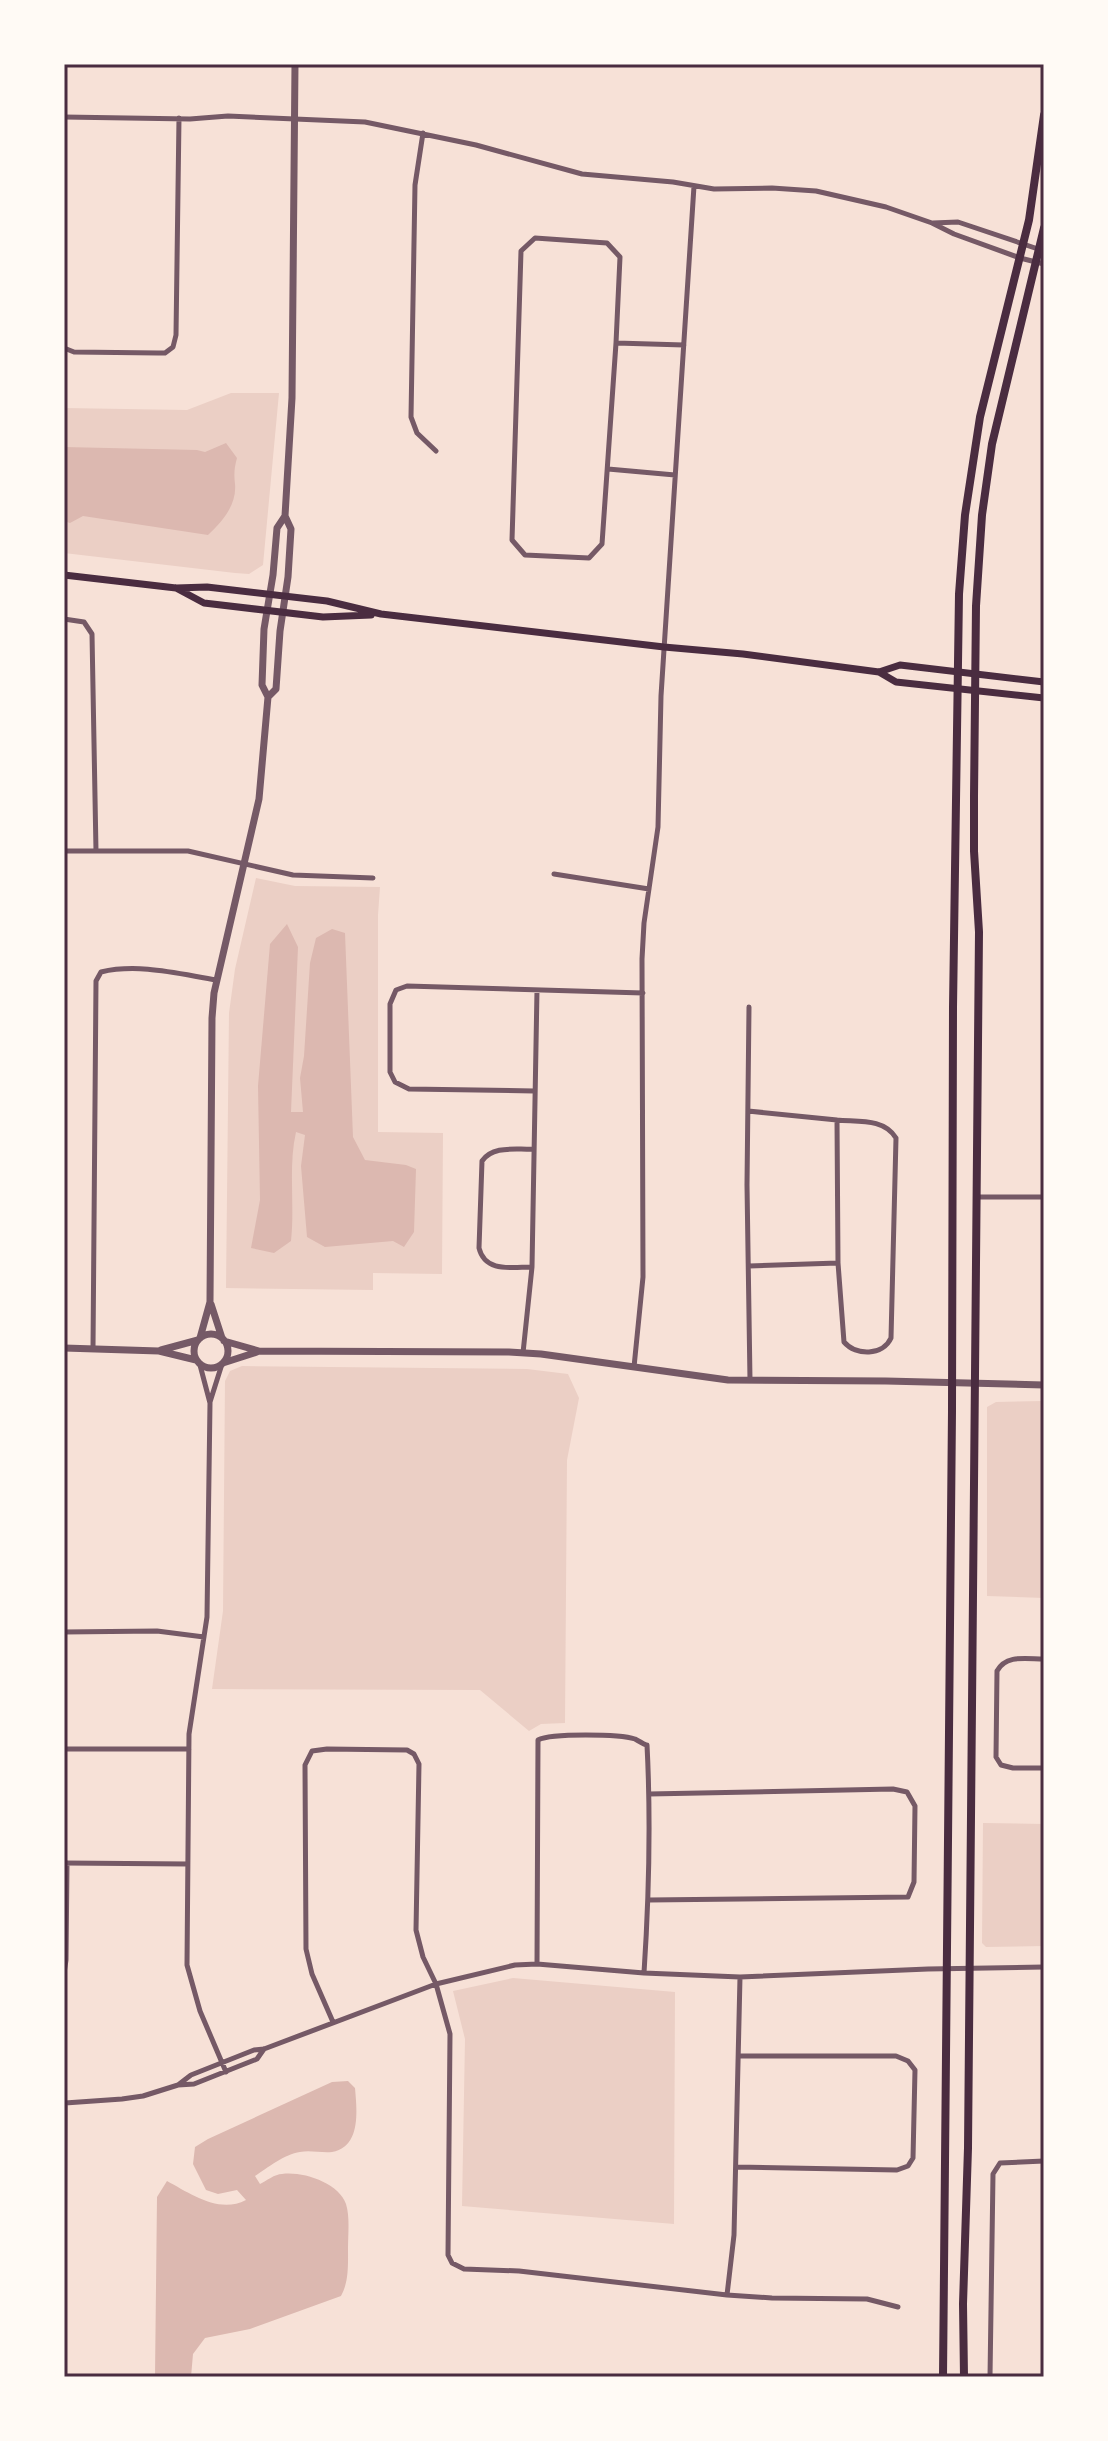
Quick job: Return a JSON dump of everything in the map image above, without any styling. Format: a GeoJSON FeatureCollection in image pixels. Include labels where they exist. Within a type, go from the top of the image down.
{"type":"FeatureCollection","features":[{"type":"Feature","properties":{"kind":"main road"},"geometry":{"type":"LineString","coordinates":[[943,2377],[953,1007],[961,552],[980,417],[1029,220],[1044,115]]}},
{"type":"Feature","properties":{"kind":"main road"},"geometry":{"type":"LineString","coordinates":[[964,2377],[979,932],[974,851],[979,554],[988,466],[1040,263],[1044,228]]}},
{"type":"Feature","properties":{"kind":"main road"},"geometry":{"type":"LineString","coordinates":[[64,575],[327,601],[381,614],[743,654],[879,672],[896,682],[1044,698]]}},
{"type":"Feature","properties":{"kind":"main road"},"geometry":{"type":"LineString","coordinates":[[176,588],[204,603],[323,617],[381,614]]}},
{"type":"Feature","properties":{"kind":"main road"},"geometry":{"type":"LineString","coordinates":[[879,672],[900,665],[1044,682]]}},
{"type":"Feature","properties":{"kind":"street"},"geometry":{"type":"LineString","coordinates":[[268,697],[276,689],[291,529],[285,516],[292,398],[295,64]]}},
{"type":"Feature","properties":{"kind":"street"},"geometry":{"type":"LineString","coordinates":[[64,117],[228,116],[365,122],[515,154],[582,174],[724,190],[772,188],[816,191],[886,207],[1040,263]]}},
{"type":"Feature","properties":{"kind":"street"},"geometry":{"type":"LineString","coordinates":[[64,348],[74,352],[165,353],[173,347],[176,335],[179,118]]}},
{"type":"Feature","properties":{"kind":"street"},"geometry":{"type":"LineString","coordinates":[[423,133],[415,185],[411,417],[417,433],[436,451]]}},
{"type":"Feature","properties":{"kind":"street"},"geometry":{"type":"LineString","coordinates":[[634,1367],[643,1277],[644,923],[658,827],[661,696],[694,186]]}},
{"type":"Feature","properties":{"kind":"street"},"geometry":{"type":"LineString","coordinates":[[932,223],[958,222],[1042,250]]}},
{"type":"Feature","properties":{"kind":"street"},"geometry":{"type":"LineString","coordinates":[[535,238],[607,243],[620,257],[616,343],[602,544],[589,558],[525,555],[512,540],[521,251],[535,238]]}},
{"type":"Feature","properties":{"kind":"street"},"geometry":{"type":"LineString","coordinates":[[616,343],[684,345]]}},
{"type":"Feature","properties":{"kind":"street"},"geometry":{"type":"LineString","coordinates":[[608,469],[675,475]]}},
{"type":"Feature","properties":{"kind":"street"},"geometry":{"type":"LineString","coordinates":[[210,1403],[194,1349],[210,1302],[212,1018],[217,980],[263,772],[268,697],[262,685],[268,611],[277,528],[285,516]]}},
{"type":"Feature","properties":{"kind":"street"},"geometry":{"type":"LineString","coordinates":[[64,619],[84,622],[92,634],[96,851]]}},
{"type":"Feature","properties":{"kind":"street"},"geometry":{"type":"LineString","coordinates":[[64,851],[188,851],[293,875],[373,878]]}},
{"type":"Feature","properties":{"kind":"street"},"geometry":{"type":"LineString","coordinates":[[554,874],[649,889]]}},
{"type":"Feature","properties":{"kind":"street"},"geometry":{"type":"LineString","coordinates":[[93,1349],[96,981],[101,972],[123,970],[166,971],[217,980]]}},
{"type":"Feature","properties":{"kind":"street"},"geometry":{"type":"LineString","coordinates":[[534,1091],[409,1089],[395,1082],[390,1072],[390,1004],[396,990],[407,986],[643,993]]}},
{"type":"Feature","properties":{"kind":"street"},"geometry":{"type":"LineString","coordinates":[[523,1353],[532,1267],[537,990]]}},
{"type":"Feature","properties":{"kind":"street"},"geometry":{"type":"LineString","coordinates":[[749,1007],[747,1185],[750,1381]]}},
{"type":"Feature","properties":{"kind":"street"},"geometry":{"type":"LineString","coordinates":[[748,1111],[881,1124],[890,1129],[896,1138],[891,1338],[883,1349],[858,1351],[844,1342],[838,1263],[837,1120]]}},
{"type":"Feature","properties":{"kind":"street"},"geometry":{"type":"LineString","coordinates":[[532,1267],[491,1266],[483,1259],[479,1248],[481,1167],[485,1156],[495,1150],[533,1149]]}},
{"type":"Feature","properties":{"kind":"street"},"geometry":{"type":"LineString","coordinates":[[976,1197],[1044,1197]]}},
{"type":"Feature","properties":{"kind":"street"},"geometry":{"type":"LineString","coordinates":[[749,1266],[838,1263]]}},
{"type":"Feature","properties":{"kind":"street"},"geometry":{"type":"LineString","coordinates":[[210,1302],[227,1353],[210,1403],[207,1617],[189,1749],[187,1965],[200,2011],[226,2072]]}},
{"type":"Feature","properties":{"kind":"street"},"geometry":{"type":"LineString","coordinates":[[159,1351],[211,1335],[259,1351],[523,1353],[711,1379],[1044,1385]]}},
{"type":"Feature","properties":{"kind":"street"},"geometry":{"type":"LineString","coordinates":[[64,1348],[159,1351],[212,1368],[259,1351]]}},
{"type":"Feature","properties":{"kind":"street"},"geometry":{"type":"LineString","coordinates":[[64,1632],[157,1631],[204,1637]]}},
{"type":"Feature","properties":{"kind":"street"},"geometry":{"type":"LineString","coordinates":[[1044,1659],[1010,1659],[1001,1663],[997,1671],[996,1757],[1001,1765],[1013,1768],[1044,1768]]}},
{"type":"Feature","properties":{"kind":"street"},"geometry":{"type":"LineString","coordinates":[[537,1964],[538,1740],[553,1735],[623,1737],[647,1745],[649,1900],[644,1973]]}},
{"type":"Feature","properties":{"kind":"street"},"geometry":{"type":"LineString","coordinates":[[64,1749],[189,1749]]}},
{"type":"Feature","properties":{"kind":"street"},"geometry":{"type":"LineString","coordinates":[[333,2022],[312,1974],[306,1941],[305,1765],[312,1751],[407,1750],[414,1754],[419,1764],[416,1930],[450,2034],[448,2255],[452,2263],[464,2269],[519,2271],[727,2295],[867,2299],[898,2307]]}},
{"type":"Feature","properties":{"kind":"street"},"geometry":{"type":"LineString","coordinates":[[649,1794],[893,1789],[907,1792],[915,1806],[914,1882],[908,1897],[649,1900]]}},
{"type":"Feature","properties":{"kind":"street"},"geometry":{"type":"LineString","coordinates":[[64,1973],[66,1863],[188,1864]]}},
{"type":"Feature","properties":{"kind":"street"},"geometry":{"type":"LineString","coordinates":[[178,2085],[191,2075],[222,2062],[436,1984],[515,1965],[740,1977],[1044,1967]]}},
{"type":"Feature","properties":{"kind":"street"},"geometry":{"type":"LineString","coordinates":[[727,2295],[734,2235],[740,1977]]}},
{"type":"Feature","properties":{"kind":"street"},"geometry":{"type":"LineString","coordinates":[[64,2326],[65,2103],[97,2103],[194,2084],[257,2059],[264,2049]]}},
{"type":"Feature","properties":{"kind":"street"},"geometry":{"type":"LineString","coordinates":[[736,2167],[897,2170],[908,2166],[913,2158],[915,2070],[908,2061],[896,2056],[740,2056]]}},
{"type":"Feature","properties":{"kind":"street"},"geometry":{"type":"LineString","coordinates":[[990,2377],[993,2174],[1000,2163],[1044,2161]]}},
{"type":"Feature","properties":{"kind":"shaded area"},"geometry":{"type":"Polygon","coordinates":[[[231,393],[279,393],[263,565],[249,574],[64,553],[64,408],[187,410],[231,393]]]}},
{"type":"Feature","properties":{"kind":"shaded area"},"geometry":{"type":"Polygon","coordinates":[[[226,443],[237,458],[234,499],[223,519],[208,535],[83,516],[70,523],[64,521],[64,447],[205,452],[226,443]]]}},
{"type":"Feature","properties":{"kind":"shaded area"},"geometry":{"type":"Polygon","coordinates":[[[256,878],[295,886],[380,887],[378,1132],[443,1133],[442,1274],[373,1273],[373,1290],[226,1288],[229,1013],[235,969],[256,878]]]}},
{"type":"Feature","properties":{"kind":"shaded area"},"geometry":{"type":"Polygon","coordinates":[[[287,924],[298,947],[291,1112],[303,1112],[300,1078],[310,963],[316,938],[332,929],[345,933],[353,1137],[365,1160],[416,1169],[414,1232],[404,1247],[393,1241],[325,1247],[307,1237],[301,1166],[305,1135],[296,1132],[292,1159],[291,1241],[274,1253],[251,1248],[260,1200],[258,1086],[270,944],[287,924]]]}},
{"type":"Feature","properties":{"kind":"shaded area"},"geometry":{"type":"Polygon","coordinates":[[[242,1366],[527,1369],[568,1374],[579,1398],[567,1460],[565,1723],[541,1724],[529,1731],[480,1690],[212,1689],[223,1611],[225,1381],[230,1371],[242,1366]]]}},
{"type":"Feature","properties":{"kind":"shaded area"},"geometry":{"type":"Polygon","coordinates":[[[1044,1401],[1044,1598],[987,1596],[987,1407],[996,1402],[1044,1401]]]}},
{"type":"Feature","properties":{"kind":"shaded area"},"geometry":{"type":"Polygon","coordinates":[[[983,1823],[1044,1824],[1044,1946],[986,1947],[982,1943],[983,1823]]]}},
{"type":"Feature","properties":{"kind":"shaded area"},"geometry":{"type":"Polygon","coordinates":[[[513,1978],[675,1992],[674,2224],[462,2206],[465,2039],[453,1991],[513,1978]]]}},
{"type":"Feature","properties":{"kind":"shaded area"},"geometry":{"type":"Polygon","coordinates":[[[348,2081],[355,2088],[356,2107],[353,2136],[348,2143],[332,2152],[294,2153],[255,2176],[260,2184],[279,2174],[310,2177],[328,2184],[342,2197],[347,2209],[348,2273],[341,2296],[250,2329],[205,2338],[193,2354],[191,2377],[155,2377],[157,2197],[167,2181],[215,2204],[236,2204],[246,2200],[237,2190],[218,2194],[206,2190],[193,2164],[195,2147],[332,2082],[348,2081]]]}}]}
